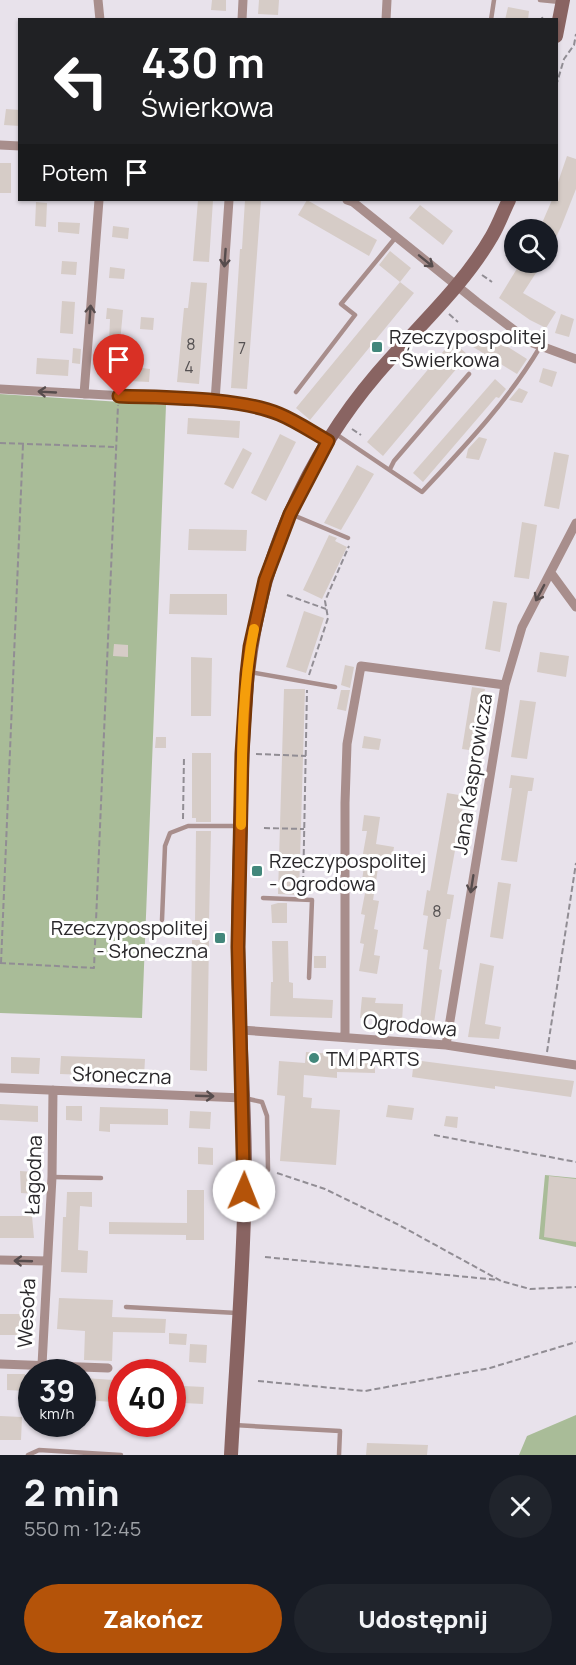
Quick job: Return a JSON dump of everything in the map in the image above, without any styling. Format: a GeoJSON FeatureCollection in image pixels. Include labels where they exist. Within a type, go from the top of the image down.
{"type":"FeatureCollection","features":[{"type":"Feature","properties":{"kind":"street"},"geometry":{"type":"LineString","coordinates":[[98,0],[100,18]]}},
{"type":"Feature","properties":{"kind":"street"},"geometry":{"type":"LineString","coordinates":[[242,18],[243,0]]}},
{"type":"Feature","properties":{"kind":"street"},"geometry":{"type":"LineString","coordinates":[[386,18],[387,0]]}},
{"type":"Feature","properties":{"kind":"street"},"geometry":{"type":"LineString","coordinates":[[558,26],[563,1]]}},
{"type":"Feature","properties":{"kind":"street"},"geometry":{"type":"LineString","coordinates":[[0,145],[18,146]]}},
{"type":"Feature","properties":{"kind":"street"},"geometry":{"type":"LineString","coordinates":[[84,394],[99,201]]}},
{"type":"Feature","properties":{"kind":"street"},"geometry":{"type":"LineString","coordinates":[[215,401],[229,201]]}},
{"type":"Feature","properties":{"kind":"street"},"geometry":{"type":"LineString","coordinates":[[353,201],[530,342],[576,358]]}},
{"type":"Feature","properties":{"kind":"street"},"geometry":{"type":"LineString","coordinates":[[231,1455],[245,1174],[238,947],[243,733],[250,647],[265,580],[290,514],[331,437],[376,375],[476,261],[493,234],[509,201]]}},
{"type":"Feature","properties":{"kind":"street"},"geometry":{"type":"LineString","coordinates":[[0,389],[215,401],[278,414],[331,437]]}},
{"type":"Feature","properties":{"kind":"street","name":"Jana Kasprowicza"},"geometry":{"type":"LineString","coordinates":[[446,1045],[505,685],[522,627],[576,523]]}},
{"type":"Feature","properties":{"kind":"street"},"geometry":{"type":"LineString","coordinates":[[551,573],[576,607]]}},
{"type":"Feature","properties":{"kind":"street"},"geometry":{"type":"LineString","coordinates":[[345,1038],[347,744],[361,666],[505,685]]}},
{"type":"Feature","properties":{"kind":"street","name":"Ogrodowa"},"geometry":{"type":"LineString","coordinates":[[241,1030],[446,1045],[576,1065]]}},
{"type":"Feature","properties":{"kind":"street","name":"Słoneczna"},"geometry":{"type":"LineString","coordinates":[[0,1088],[243,1098]]}},
{"type":"Feature","properties":{"kind":"street","name":"Łagodna"},"geometry":{"type":"LineString","coordinates":[[47,1261],[52,1177],[53,1090]]}},
{"type":"Feature","properties":{"kind":"street"},"geometry":{"type":"LineString","coordinates":[[0,1260],[47,1261]]}},
{"type":"Feature","properties":{"kind":"street","name":"Wesoła"},"geometry":{"type":"LineString","coordinates":[[42,1359],[47,1261]]}},
{"type":"Feature","properties":{"kind":"street"},"geometry":{"type":"LineString","coordinates":[[0,1364],[18,1364]]}},
{"type":"Feature","properties":{"kind":"street"},"geometry":{"type":"LineString","coordinates":[[96,1367],[108,1368]]}},
{"type":"Feature","properties":{"kind":"lane"},"geometry":{"type":"LineString","coordinates":[[490,18],[494,0]]}},
{"type":"Feature","properties":{"kind":"lane"},"geometry":{"type":"LineString","coordinates":[[540,0],[563,1]]}},
{"type":"Feature","properties":{"kind":"lane"},"geometry":{"type":"LineString","coordinates":[[296,392],[355,315],[341,304],[396,237]]}},
{"type":"Feature","properties":{"kind":"lane"},"geometry":{"type":"LineString","coordinates":[[331,437],[390,469],[422,492],[516,386],[541,346]]}},
{"type":"Feature","properties":{"kind":"lane"},"geometry":{"type":"LineString","coordinates":[[390,469],[394,461],[469,374]]}},
{"type":"Feature","properties":{"kind":"lane"},"geometry":{"type":"LineString","coordinates":[[290,514],[348,538]]}},
{"type":"Feature","properties":{"kind":"lane"},"geometry":{"type":"LineString","coordinates":[[248,672],[335,687]]}},
{"type":"Feature","properties":{"kind":"lane"},"geometry":{"type":"LineString","coordinates":[[162,920],[165,846],[170,833],[188,826],[241,826]]}},
{"type":"Feature","properties":{"kind":"lane"},"geometry":{"type":"LineString","coordinates":[[263,898],[312,900],[309,978]]}},
{"type":"Feature","properties":{"kind":"lane"},"geometry":{"type":"LineString","coordinates":[[243,1098],[262,1102],[267,1116],[268,1170],[245,1174]]}},
{"type":"Feature","properties":{"kind":"lane"},"geometry":{"type":"LineString","coordinates":[[52,1177],[101,1178]]}},
{"type":"Feature","properties":{"kind":"lane"},"geometry":{"type":"LineString","coordinates":[[126,1307],[239,1313]]}},
{"type":"Feature","properties":{"kind":"lane"},"geometry":{"type":"LineString","coordinates":[[232,1425],[340,1431],[339,1455]]}},
{"type":"Feature","properties":{"kind":"lane"},"geometry":{"type":"LineString","coordinates":[[28,1455],[39,1450],[121,1455]]}},
{"type":"Feature","properties":{"kind":"path"},"geometry":{"type":"LineString","coordinates":[[558,80],[566,54],[574,45],[576,34]]}},
{"type":"Feature","properties":{"kind":"path"},"geometry":{"type":"LineString","coordinates":[[23,444],[1,963],[94,968],[119,396]]}},
{"type":"Feature","properties":{"kind":"path"},"geometry":{"type":"LineString","coordinates":[[0,442],[116,447]]}},
{"type":"Feature","properties":{"kind":"path"},"geometry":{"type":"LineString","coordinates":[[303,900],[307,681],[328,618],[324,601],[349,549],[348,538]]}},
{"type":"Feature","properties":{"kind":"path"},"geometry":{"type":"LineString","coordinates":[[287,595],[326,609]]}},
{"type":"Feature","properties":{"kind":"path"},"geometry":{"type":"LineString","coordinates":[[266,755],[306,756]]}},
{"type":"Feature","properties":{"kind":"path"},"geometry":{"type":"LineString","coordinates":[[183,828],[184,756]]}},
{"type":"Feature","properties":{"kind":"path"},"geometry":{"type":"LineString","coordinates":[[264,828],[304,829]]}},
{"type":"Feature","properties":{"kind":"path"},"geometry":{"type":"LineString","coordinates":[[546,1061],[576,863]]}},
{"type":"Feature","properties":{"kind":"path"},"geometry":{"type":"LineString","coordinates":[[434,1135],[576,1162]]}},
{"type":"Feature","properties":{"kind":"path"},"geometry":{"type":"LineString","coordinates":[[268,1170],[325,1189],[516,1287],[530,1289],[576,1287]]}},
{"type":"Feature","properties":{"kind":"path"},"geometry":{"type":"LineString","coordinates":[[265,1257],[501,1281]]}},
{"type":"Feature","properties":{"kind":"path"},"geometry":{"type":"LineString","coordinates":[[258,1381],[365,1391],[490,1368],[576,1342]]}},
{"type":"Feature","properties":{"kind":"green space"},"geometry":{"type":"Polygon","coordinates":[[[0,394],[166,405],[142,1018],[0,1013],[0,394]]]}},
{"type":"Feature","properties":{"kind":"green space"},"geometry":{"type":"Polygon","coordinates":[[[545,1175],[576,1178],[576,1247],[539,1239],[545,1175]]]}},
{"type":"Feature","properties":{"kind":"green space"},"geometry":{"type":"Polygon","coordinates":[[[576,1415],[576,1455],[519,1455],[527,1436],[576,1415]]]}},
{"type":"Feature","properties":{"kind":"building"},"geometry":{"type":"Polygon","coordinates":[[[212,0],[226,0],[226,11],[211,10],[212,0]]]}},
{"type":"Feature","properties":{"kind":"building"},"geometry":{"type":"Polygon","coordinates":[[[259,0],[279,0],[278,15],[258,14],[259,0]]]}},
{"type":"Feature","properties":{"kind":"building"},"geometry":{"type":"Polygon","coordinates":[[[508,7],[529,11],[528,18],[505,18],[508,7]]]}},
{"type":"Feature","properties":{"kind":"building"},"geometry":{"type":"Polygon","coordinates":[[[6,109],[18,110],[18,126],[4,125],[6,109]]]}},
{"type":"Feature","properties":{"kind":"building"},"geometry":{"type":"Polygon","coordinates":[[[567,156],[576,159],[576,189],[558,233],[558,219],[544,219],[552,201],[558,201],[558,182],[567,156]]]}},
{"type":"Feature","properties":{"kind":"building"},"geometry":{"type":"Polygon","coordinates":[[[0,163],[11,163],[11,193],[0,193],[0,163]]]}},
{"type":"Feature","properties":{"kind":"building"},"geometry":{"type":"Polygon","coordinates":[[[198,201],[213,201],[209,262],[193,261],[198,201]]]}},
{"type":"Feature","properties":{"kind":"building"},"geometry":{"type":"Polygon","coordinates":[[[245,201],[261,201],[247,389],[231,388],[240,249],[242,249],[245,201]]]}},
{"type":"Feature","properties":{"kind":"building"},"geometry":{"type":"Polygon","coordinates":[[[306,201],[309,201],[377,240],[369,256],[298,215],[306,201]]]}},
{"type":"Feature","properties":{"kind":"building"},"geometry":{"type":"Polygon","coordinates":[[[36,202],[47,203],[46,227],[35,226],[36,202]]]}},
{"type":"Feature","properties":{"kind":"building"},"geometry":{"type":"Polygon","coordinates":[[[420,205],[453,231],[443,245],[409,218],[420,205]]]}},
{"type":"Feature","properties":{"kind":"building"},"geometry":{"type":"Polygon","coordinates":[[[58,222],[80,223],[79,234],[58,232],[58,222]]]}},
{"type":"Feature","properties":{"kind":"building"},"geometry":{"type":"Polygon","coordinates":[[[113,226],[129,228],[128,239],[112,237],[113,226]]]}},
{"type":"Feature","properties":{"kind":"building"},"geometry":{"type":"Polygon","coordinates":[[[390,251],[411,268],[400,282],[379,265],[390,251]]]}},
{"type":"Feature","properties":{"kind":"building"},"geometry":{"type":"Polygon","coordinates":[[[62,261],[77,262],[76,275],[61,274],[62,261]]]}},
{"type":"Feature","properties":{"kind":"building"},"geometry":{"type":"Polygon","coordinates":[[[110,267],[125,269],[124,279],[109,278],[110,267]]]}},
{"type":"Feature","properties":{"kind":"building"},"geometry":{"type":"Polygon","coordinates":[[[514,273],[536,273],[523,293],[556,312],[546,328],[530,320],[499,298],[514,273]]]}},
{"type":"Feature","properties":{"kind":"building"},"geometry":{"type":"Polygon","coordinates":[[[191,282],[207,283],[199,384],[177,382],[184,308],[188,308],[191,282]]]}},
{"type":"Feature","properties":{"kind":"building"},"geometry":{"type":"Polygon","coordinates":[[[400,282],[414,293],[310,420],[296,408],[400,282]]]}},
{"type":"Feature","properties":{"kind":"building"},"geometry":{"type":"Polygon","coordinates":[[[62,301],[75,302],[73,334],[60,333],[62,301]]]}},
{"type":"Feature","properties":{"kind":"building"},"geometry":{"type":"Polygon","coordinates":[[[107,308],[123,310],[120,343],[109,342],[110,319],[106,319],[107,308]]]}},
{"type":"Feature","properties":{"kind":"building"},"geometry":{"type":"Polygon","coordinates":[[[561,314],[574,319],[569,337],[555,333],[561,314]]]}},
{"type":"Feature","properties":{"kind":"building"},"geometry":{"type":"Polygon","coordinates":[[[141,317],[154,318],[153,330],[140,329],[141,317]]]}},
{"type":"Feature","properties":{"kind":"building"},"geometry":{"type":"Polygon","coordinates":[[[467,332],[482,335],[484,332],[527,359],[517,374],[457,337],[467,332]]]}},
{"type":"Feature","properties":{"kind":"building"},"geometry":{"type":"Polygon","coordinates":[[[452,341],[468,355],[383,456],[367,442],[452,341]]]}},
{"type":"Feature","properties":{"kind":"building"},"geometry":{"type":"Polygon","coordinates":[[[73,348],[81,349],[80,364],[72,363],[73,348]]]}},
{"type":"Feature","properties":{"kind":"building"},"geometry":{"type":"Polygon","coordinates":[[[37,358],[69,360],[68,376],[36,374],[37,358]]]}},
{"type":"Feature","properties":{"kind":"building"},"geometry":{"type":"Polygon","coordinates":[[[110,364],[150,369],[149,382],[109,380],[110,364]]]}},
{"type":"Feature","properties":{"kind":"building"},"geometry":{"type":"Polygon","coordinates":[[[543,368],[557,372],[552,387],[539,382],[543,368]]]}},
{"type":"Feature","properties":{"kind":"building"},"geometry":{"type":"Polygon","coordinates":[[[495,379],[506,389],[499,398],[496,397],[423,482],[413,473],[495,379]]]}},
{"type":"Feature","properties":{"kind":"building"},"geometry":{"type":"Polygon","coordinates":[[[519,388],[528,392],[522,403],[509,400],[519,388]]]}},
{"type":"Feature","properties":{"kind":"building"},"geometry":{"type":"Polygon","coordinates":[[[188,418],[240,421],[239,438],[187,434],[188,418]]]}},
{"type":"Feature","properties":{"kind":"building"},"geometry":{"type":"Polygon","coordinates":[[[280,434],[296,442],[266,501],[251,493],[280,434]]]}},
{"type":"Feature","properties":{"kind":"building"},"geometry":{"type":"Polygon","coordinates":[[[479,437],[487,439],[479,460],[466,458],[468,449],[479,437]]]}},
{"type":"Feature","properties":{"kind":"building"},"geometry":{"type":"Polygon","coordinates":[[[243,448],[252,453],[233,489],[224,484],[243,448]]]}},
{"type":"Feature","properties":{"kind":"building"},"geometry":{"type":"Polygon","coordinates":[[[554,452],[569,455],[559,509],[544,506],[554,452]]]}},
{"type":"Feature","properties":{"kind":"building"},"geometry":{"type":"Polygon","coordinates":[[[357,465],[374,474],[341,530],[324,523],[357,465]]]}},
{"type":"Feature","properties":{"kind":"building"},"geometry":{"type":"Polygon","coordinates":[[[522,522],[537,525],[529,579],[514,577],[522,522]]]}},
{"type":"Feature","properties":{"kind":"building"},"geometry":{"type":"Polygon","coordinates":[[[189,529],[247,530],[246,551],[188,550],[189,529]]]}},
{"type":"Feature","properties":{"kind":"building"},"geometry":{"type":"Polygon","coordinates":[[[329,535],[337,538],[335,541],[347,547],[322,599],[303,590],[329,535]]]}},
{"type":"Feature","properties":{"kind":"building"},"geometry":{"type":"Polygon","coordinates":[[[170,594],[227,594],[227,615],[169,614],[170,594]]]}},
{"type":"Feature","properties":{"kind":"building"},"geometry":{"type":"Polygon","coordinates":[[[493,601],[507,603],[500,652],[485,649],[493,601]]]}},
{"type":"Feature","properties":{"kind":"building"},"geometry":{"type":"Polygon","coordinates":[[[304,611],[324,618],[306,673],[286,667],[304,611]]]}},
{"type":"Feature","properties":{"kind":"building"},"geometry":{"type":"Polygon","coordinates":[[[114,644],[128,645],[128,657],[113,656],[114,644]]]}},
{"type":"Feature","properties":{"kind":"building"},"geometry":{"type":"Polygon","coordinates":[[[540,652],[569,656],[566,677],[537,672],[540,652]]]}},
{"type":"Feature","properties":{"kind":"building"},"geometry":{"type":"Polygon","coordinates":[[[191,657],[212,658],[211,716],[191,716],[191,657]]]}},
{"type":"Feature","properties":{"kind":"building"},"geometry":{"type":"Polygon","coordinates":[[[345,665],[354,667],[350,688],[341,685],[345,665]]]}},
{"type":"Feature","properties":{"kind":"building"},"geometry":{"type":"Polygon","coordinates":[[[472,687],[485,689],[476,751],[462,749],[472,687]]]}},
{"type":"Feature","properties":{"kind":"building"},"geometry":{"type":"Polygon","coordinates":[[[284,689],[305,689],[299,895],[278,894],[284,689]]]}},
{"type":"Feature","properties":{"kind":"building"},"geometry":{"type":"Polygon","coordinates":[[[341,690],[350,690],[346,711],[337,709],[341,690]]]}},
{"type":"Feature","properties":{"kind":"building"},"geometry":{"type":"Polygon","coordinates":[[[520,700],[536,702],[527,759],[511,757],[520,700]]]}},
{"type":"Feature","properties":{"kind":"building"},"geometry":{"type":"Polygon","coordinates":[[[364,736],[381,739],[379,750],[362,748],[364,736]]]}},
{"type":"Feature","properties":{"kind":"building"},"geometry":{"type":"Polygon","coordinates":[[[156,737],[166,737],[166,748],[155,748],[156,737]]]}},
{"type":"Feature","properties":{"kind":"building"},"geometry":{"type":"Polygon","coordinates":[[[192,753],[211,753],[211,822],[196,822],[196,818],[192,818],[192,753]]]}},
{"type":"Feature","properties":{"kind":"building"},"geometry":{"type":"Polygon","coordinates":[[[511,775],[534,778],[532,791],[528,791],[517,862],[501,860],[512,788],[509,788],[511,775]]]}},
{"type":"Feature","properties":{"kind":"building"},"geometry":{"type":"Polygon","coordinates":[[[447,793],[465,796],[447,894],[454,895],[450,919],[447,919],[439,969],[442,970],[434,1023],[420,1020],[428,950],[423,949],[428,916],[423,915],[427,890],[430,891],[447,793]]]}},
{"type":"Feature","properties":{"kind":"building"},"geometry":{"type":"Polygon","coordinates":[[[364,815],[380,817],[376,844],[394,847],[391,864],[379,862],[373,900],[379,901],[374,929],[378,930],[374,955],[380,956],[377,974],[359,971],[364,944],[360,943],[365,915],[361,914],[366,888],[361,887],[365,860],[362,859],[367,831],[362,831],[364,815]]]}},
{"type":"Feature","properties":{"kind":"building"},"geometry":{"type":"Polygon","coordinates":[[[196,831],[211,831],[209,922],[195,922],[196,831]]]}},
{"type":"Feature","properties":{"kind":"building"},"geometry":{"type":"Polygon","coordinates":[[[498,882],[511,884],[503,939],[490,937],[498,882]]]}},
{"type":"Feature","properties":{"kind":"building"},"geometry":{"type":"Polygon","coordinates":[[[287,903],[287,923],[272,923],[271,905],[287,903]]]}},
{"type":"Feature","properties":{"kind":"building"},"geometry":{"type":"Polygon","coordinates":[[[192,940],[209,940],[207,1071],[190,1070],[192,940]]]}},
{"type":"Feature","properties":{"kind":"building"},"geometry":{"type":"Polygon","coordinates":[[[272,941],[288,941],[289,982],[293,983],[293,998],[333,1000],[332,1018],[270,1016],[271,982],[273,982],[272,941]]]}},
{"type":"Feature","properties":{"kind":"building"},"geometry":{"type":"Polygon","coordinates":[[[314,956],[326,956],[326,968],[314,968],[314,956]]]}},
{"type":"Feature","properties":{"kind":"building"},"geometry":{"type":"Polygon","coordinates":[[[480,963],[494,966],[485,1024],[501,1027],[499,1039],[468,1037],[480,963]]]}},
{"type":"Feature","properties":{"kind":"building"},"geometry":{"type":"Polygon","coordinates":[[[362,997],[376,998],[375,1003],[403,1004],[402,1023],[360,1018],[362,997]]]}},
{"type":"Feature","properties":{"kind":"building"},"geometry":{"type":"Polygon","coordinates":[[[306,1052],[375,1057],[375,1073],[337,1072],[337,1078],[304,1075],[303,1097],[312,1098],[311,1108],[340,1110],[336,1165],[280,1161],[285,1096],[277,1095],[279,1061],[305,1063],[306,1052]]]}},
{"type":"Feature","properties":{"kind":"building"},"geometry":{"type":"Polygon","coordinates":[[[61,1056],[145,1059],[144,1077],[60,1074],[61,1056]]]}},
{"type":"Feature","properties":{"kind":"building"},"geometry":{"type":"Polygon","coordinates":[[[11,1057],[40,1058],[39,1074],[11,1073],[11,1057]]]}},
{"type":"Feature","properties":{"kind":"building"},"geometry":{"type":"Polygon","coordinates":[[[414,1060],[574,1081],[571,1097],[495,1086],[495,1089],[412,1077],[414,1060]]]}},
{"type":"Feature","properties":{"kind":"building"},"geometry":{"type":"Polygon","coordinates":[[[0,1104],[38,1106],[38,1122],[0,1120],[0,1104]]]}},
{"type":"Feature","properties":{"kind":"building"},"geometry":{"type":"Polygon","coordinates":[[[388,1105],[414,1108],[412,1120],[386,1117],[388,1105]]]}},
{"type":"Feature","properties":{"kind":"building"},"geometry":{"type":"Polygon","coordinates":[[[66,1106],[82,1106],[82,1121],[66,1120],[66,1106]]]}},
{"type":"Feature","properties":{"kind":"building"},"geometry":{"type":"Polygon","coordinates":[[[100,1107],[168,1109],[168,1125],[110,1124],[110,1132],[99,1131],[100,1107]]]}},
{"type":"Feature","properties":{"kind":"building"},"geometry":{"type":"Polygon","coordinates":[[[190,1111],[211,1112],[210,1129],[189,1128],[190,1111]]]}},
{"type":"Feature","properties":{"kind":"building"},"geometry":{"type":"Polygon","coordinates":[[[446,1116],[458,1117],[457,1128],[444,1126],[446,1116]]]}},
{"type":"Feature","properties":{"kind":"building"},"geometry":{"type":"Polygon","coordinates":[[[198,1147],[213,1148],[213,1165],[198,1164],[198,1147]]]}},
{"type":"Feature","properties":{"kind":"building"},"geometry":{"type":"Polygon","coordinates":[[[20,1171],[36,1172],[36,1194],[21,1193],[20,1171]]]}},
{"type":"Feature","properties":{"kind":"building"},"geometry":{"type":"Polygon","coordinates":[[[549,1176],[576,1179],[576,1242],[544,1237],[549,1176]]]}},
{"type":"Feature","properties":{"kind":"building"},"geometry":{"type":"Polygon","coordinates":[[[187,1190],[204,1190],[204,1240],[186,1240],[186,1235],[109,1234],[109,1222],[187,1223],[187,1190]]]}},
{"type":"Feature","properties":{"kind":"building"},"geometry":{"type":"Polygon","coordinates":[[[67,1192],[92,1192],[92,1207],[80,1206],[78,1250],[88,1251],[87,1273],[61,1272],[63,1217],[66,1217],[67,1192]]]}},
{"type":"Feature","properties":{"kind":"building"},"geometry":{"type":"Polygon","coordinates":[[[0,1216],[32,1216],[34,1238],[0,1238],[0,1216]]]}},
{"type":"Feature","properties":{"kind":"building"},"geometry":{"type":"Polygon","coordinates":[[[59,1298],[113,1300],[112,1317],[166,1319],[165,1333],[113,1332],[112,1359],[108,1361],[84,1359],[85,1331],[57,1329],[59,1298]]]}},
{"type":"Feature","properties":{"kind":"building"},"geometry":{"type":"Polygon","coordinates":[[[0,1314],[28,1314],[32,1335],[0,1335],[0,1314]]]}},
{"type":"Feature","properties":{"kind":"building"},"geometry":{"type":"Polygon","coordinates":[[[169,1333],[187,1334],[186,1345],[169,1344],[169,1333]]]}},
{"type":"Feature","properties":{"kind":"building"},"geometry":{"type":"Polygon","coordinates":[[[190,1344],[207,1345],[206,1363],[189,1362],[190,1344]]]}},
{"type":"Feature","properties":{"kind":"building"},"geometry":{"type":"Polygon","coordinates":[[[7,1374],[18,1374],[18,1391],[7,1390],[7,1374]]]}},
{"type":"Feature","properties":{"kind":"building"},"geometry":{"type":"Polygon","coordinates":[[[96,1379],[108,1380],[108,1402],[96,1401],[96,1379]]]}},
{"type":"Feature","properties":{"kind":"building"},"geometry":{"type":"Polygon","coordinates":[[[186,1386],[204,1387],[203,1404],[186,1403],[186,1386]]]}},
{"type":"Feature","properties":{"kind":"building"},"geometry":{"type":"Polygon","coordinates":[[[0,1416],[18,1417],[18,1437],[21,1437],[21,1440],[0,1440],[0,1416]]]}},
{"type":"Feature","properties":{"kind":"building"},"geometry":{"type":"Polygon","coordinates":[[[367,1443],[428,1445],[427,1455],[366,1455],[367,1443]]]}},
{"type":"Feature","properties":{"kind":"slow traffic"},"geometry":{"type":"LineString","coordinates":[[241,825],[243,733],[247,674],[254,629]]}},
{"type":"Feature","properties":{"kind":"place","name":"Rzeczypospolitej - Świerkowa"},"geometry":{"type":"Point","coordinates":[377,347]}},
{"type":"Feature","properties":{"kind":"place","name":"Rzeczypospolitej - Ogrodowa"},"geometry":{"type":"Point","coordinates":[257,871]}},
{"type":"Feature","properties":{"kind":"place","name":"Rzeczypospolitej - Słoneczna"},"geometry":{"type":"Point","coordinates":[220,938]}},
{"type":"Feature","properties":{"kind":"place","name":"TM PARTS"},"geometry":{"type":"Point","coordinates":[314,1058]}},
{"type":"Feature","properties":{"kind":"route"},"geometry":{"type":"LineString","coordinates":[[119,396],[215,401],[248,406],[278,414],[328,441],[311,471],[281,537],[265,580],[250,647],[242,754],[238,947],[244,1191]]}}]}
